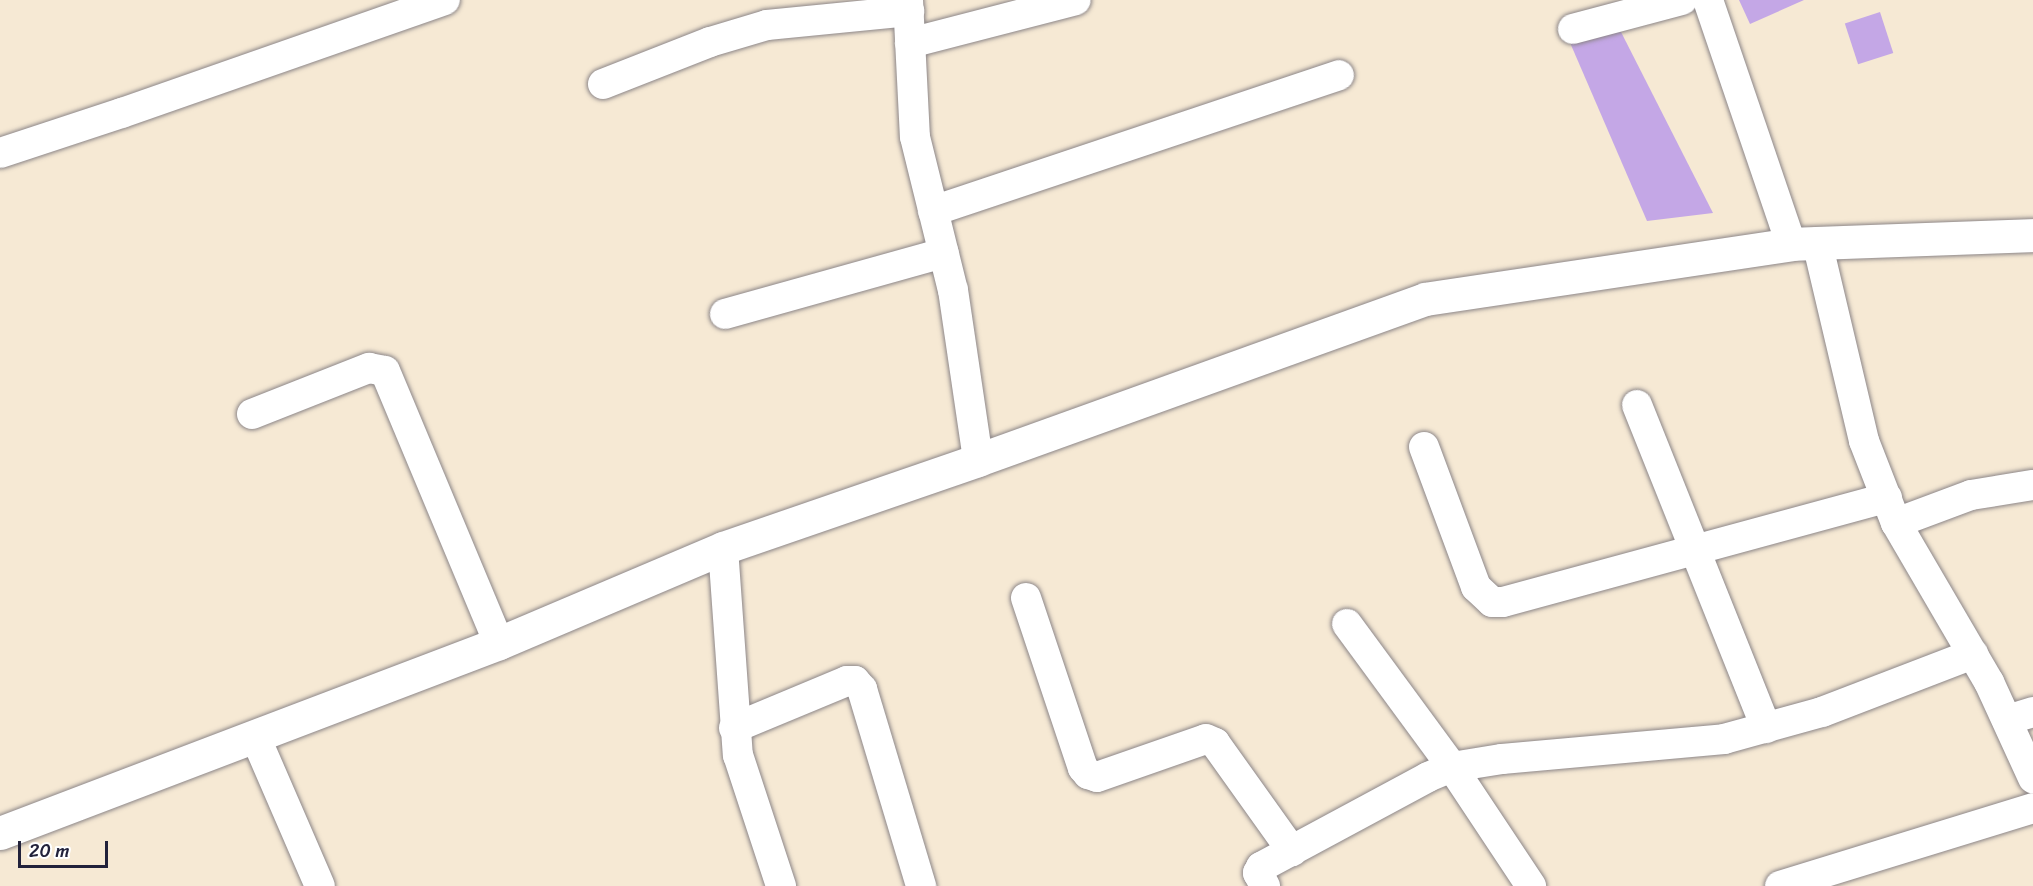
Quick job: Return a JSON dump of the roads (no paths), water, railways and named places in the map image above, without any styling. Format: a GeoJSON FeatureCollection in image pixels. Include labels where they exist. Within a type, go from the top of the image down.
{"type":"FeatureCollection","features":[{"type":"Feature","properties":{"kind":"street"},"geometry":{"type":"LineString","coordinates":[[0,153],[122,113],[445,0]]}},
{"type":"Feature","properties":{"kind":"street"},"geometry":{"type":"LineString","coordinates":[[910,43],[1076,0]]}},
{"type":"Feature","properties":{"kind":"street"},"geometry":{"type":"LineString","coordinates":[[1574,29],[1682,0]]}},
{"type":"Feature","properties":{"kind":"street"},"geometry":{"type":"LineString","coordinates":[[1708,0],[1804,243],[1853,388],[1858,418],[1891,511],[1973,654],[2020,716],[2033,778]]}},
{"type":"Feature","properties":{"kind":"street"},"geometry":{"type":"LineString","coordinates":[[603,84],[710,42],[766,25],[909,5],[915,137],[953,290],[978,460]]}},
{"type":"Feature","properties":{"kind":"street"},"geometry":{"type":"LineString","coordinates":[[933,211],[1339,75]]}},
{"type":"Feature","properties":{"kind":"street"},"geometry":{"type":"LineString","coordinates":[[0,833],[498,644],[723,548],[978,460],[1425,299],[1804,243],[2033,235]]}},
{"type":"Feature","properties":{"kind":"street"},"geometry":{"type":"LineString","coordinates":[[725,314],[944,253]]}},
{"type":"Feature","properties":{"kind":"street"},"geometry":{"type":"LineString","coordinates":[[252,414],[369,368],[385,371],[498,644]]}},
{"type":"Feature","properties":{"kind":"street"},"geometry":{"type":"LineString","coordinates":[[1637,405],[1766,728]]}},
{"type":"Feature","properties":{"kind":"street"},"geometry":{"type":"LineString","coordinates":[[1424,447],[1476,587],[1492,603],[1503,603],[1695,550],[1971,495],[2033,485]]}},
{"type":"Feature","properties":{"kind":"street"},"geometry":{"type":"LineString","coordinates":[[723,548],[734,728],[744,781],[781,886]]}},
{"type":"Feature","properties":{"kind":"street"},"geometry":{"type":"LineString","coordinates":[[1026,598],[1083,768],[1088,774],[1096,777],[1206,739],[1215,743],[1292,851]]}},
{"type":"Feature","properties":{"kind":"street"},"geometry":{"type":"LineString","coordinates":[[1347,624],[1452,767],[1531,886]]}},
{"type":"Feature","properties":{"kind":"street"},"geometry":{"type":"LineString","coordinates":[[1264,886],[1260,879],[1261,867],[1428,777],[1452,767],[1502,759],[1701,742],[1766,728],[1822,712],[1973,654]]}},
{"type":"Feature","properties":{"kind":"street"},"geometry":{"type":"LineString","coordinates":[[734,728],[847,681],[855,681],[862,688],[921,886]]}},
{"type":"Feature","properties":{"kind":"street"},"geometry":{"type":"LineString","coordinates":[[255,736],[320,886]]}},
{"type":"Feature","properties":{"kind":"street"},"geometry":{"type":"LineString","coordinates":[[1780,886],[2033,808]]}}]}
